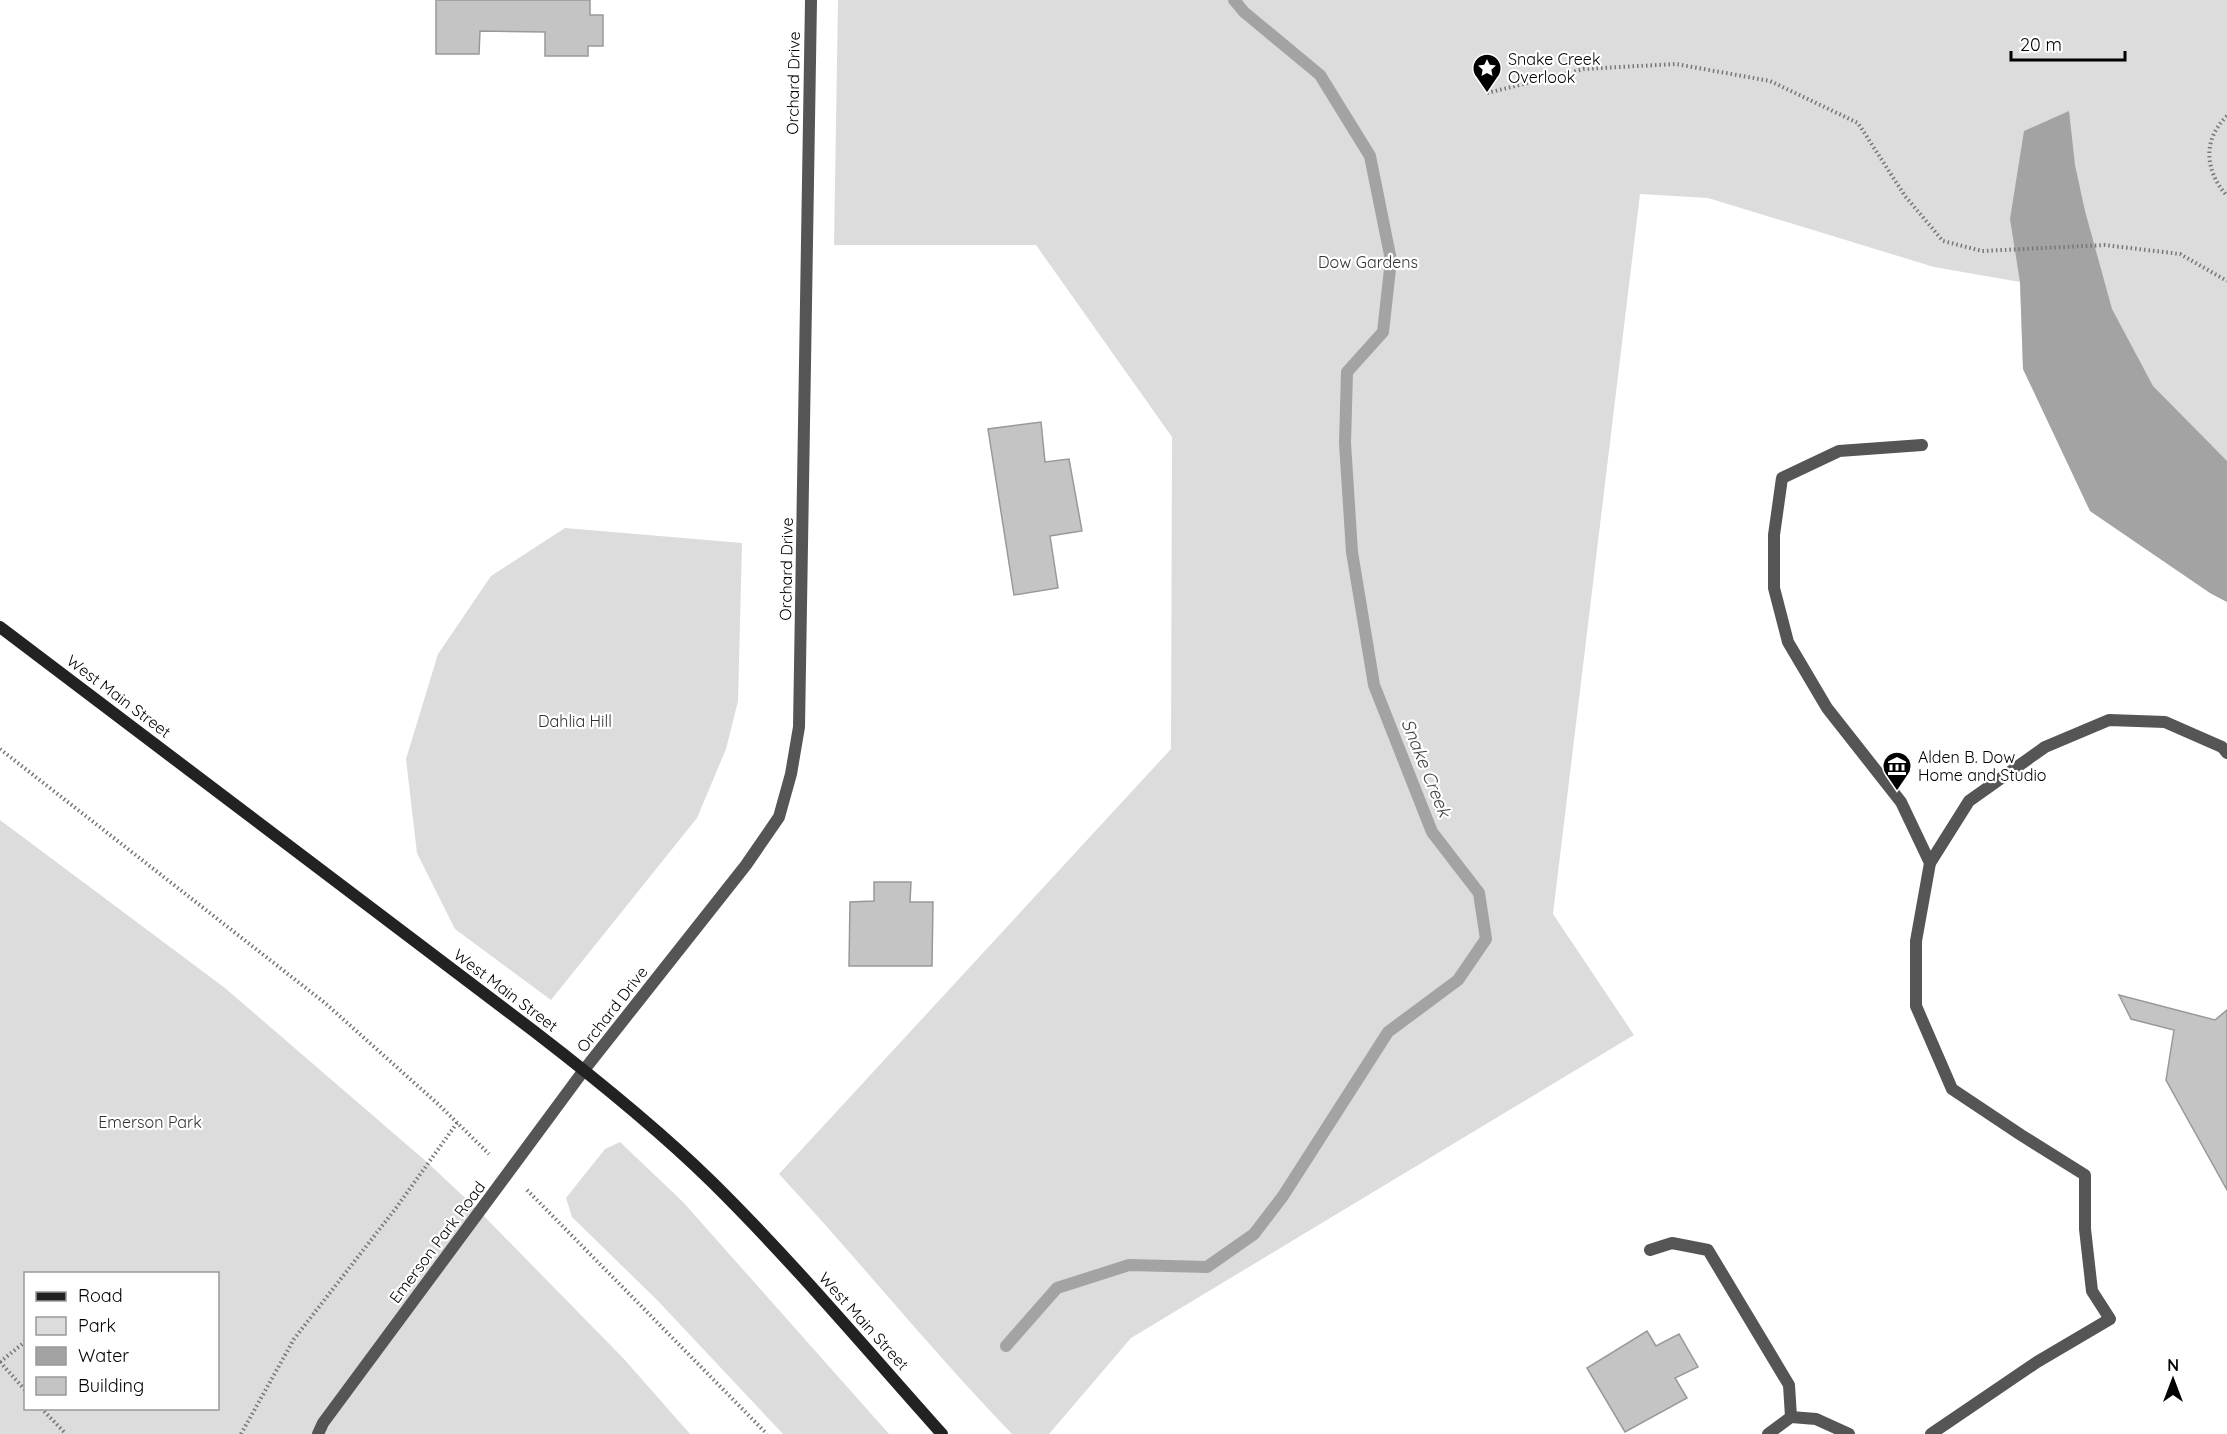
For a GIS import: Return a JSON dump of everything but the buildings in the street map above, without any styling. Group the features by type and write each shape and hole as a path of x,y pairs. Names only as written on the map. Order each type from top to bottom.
{"street":[{"name":"Orchard Drive","path":"584,1070 746,865 779,817 791,774 800,727 802,656 811,0"},
{"path":"1922,445 1839,451 1782,478 1774,535 1774,588 1788,642 1827,708 1901,802 1930,863"},
{"name":"West Main Street","path":"0,627 584,1070 711,1181 804,1279 942,1434"},
{"path":"1931,1434 2037,1362 2110,1319 2092,1291 2085,1229 2085,1175 2020,1136 1952,1089 1916,1006 1916,941 1930,863 1969,801 2045,747 2109,720 2165,722 2222,747 2227,753"},
{"name":"Emerson Park Road","path":"318,1434 323,1423 584,1070"},
{"path":"1650,1250 1672,1243 1708,1250 1789,1385 1791,1417"},
{"path":"1768,1434 1791,1417 1816,1419 1849,1434"}],"path":[{"path":"1487,93 1584,69 1676,64 1770,81 1858,123 1905,196 1943,241 1982,251 2105,245 2180,254 2227,281"},
{"path":"2227,116 2218,124 2210,143 2209,164 2216,183 2227,196"},
{"path":"0,749 325,1003 457,1123 570,1232 767,1434"},
{"path":"241,1434 294,1339 396,1208 457,1123"},
{"path":"24,1343 0,1362 24,1389"},
{"path":"43,1410 66,1434"}],"green space":[{"name":"Dow Gardens","path":"838,0 2227,0 2227,602 2210,593 2090,511 2023,369 2020,282 1934,267 1708,198 1640,194 1553,914 1634,1035 1131,1338 1049,1434 1012,1434 779,1174 1171,749 1172,437 1036,245 834,245"},
{"name":"Dahlia Hill","path":"565,528 742,543 738,701 726,749 697,818 551,1000 455,929 417,853 406,759 438,654 491,576"},
{"name":"Emerson Park","path":"0,820 225,988 428,1163 480,1212 624,1359 690,1434 0,1434"},
{"path":"620,1142 683,1202 889,1434 783,1434 657,1300 572,1217 566,1198 605,1149"}],"water":[{"path":"2069,111 2075,165 2112,309 2153,386 2227,461 2227,602 2210,593 2090,511 2023,369 2020,282 2010,219 2024,131"}],"waterway":[{"name":"Snake Creek","path":"1006,1346 1057,1288 1129,1265 1207,1267 1254,1234 1283,1196 1388,1032 1458,980 1486,939 1479,893 1432,832 1374,685 1352,552 1345,443 1347,372 1383,332 1391,260 1370,156 1320,75 1244,12 1234,0"}],"place":[{"name":"Snake Creek Overlook","path":"1487,94"},
{"name":"Alden B. Dow Home and Studio","path":"1897,792"}]}
